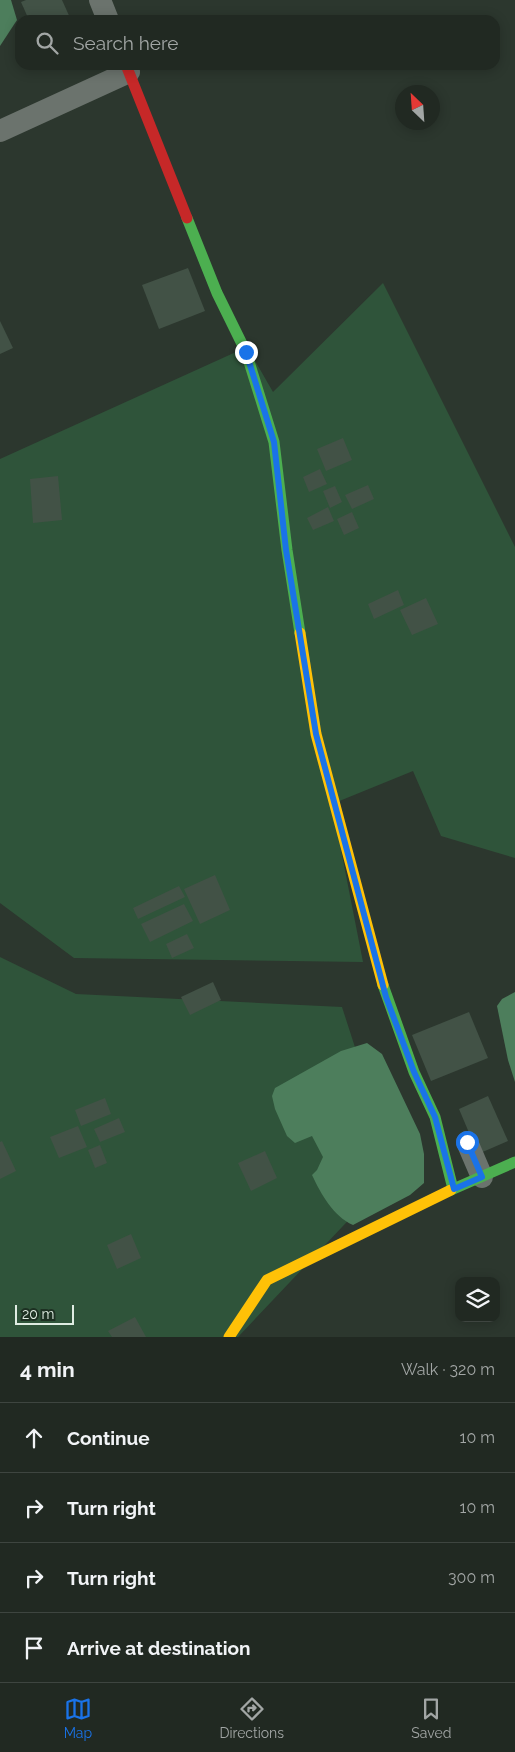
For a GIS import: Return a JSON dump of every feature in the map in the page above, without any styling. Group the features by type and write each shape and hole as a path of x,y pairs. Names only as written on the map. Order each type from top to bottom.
{"street":[{"path":"100,0 106,15"},
{"path":"0,131 125,70"},
{"path":"127,70 217,293 246,352 274,442 286,550 316,734 386,997 414,1072 435,1117 454,1189"},
{"path":"467,1142 482,1177"},
{"path":"229,1337 266,1280 454,1189 515,1162"}],"shaded area":[{"path":"0,0 11,0 16,15 15,23 0,46"},
{"path":"383,283 515,547 515,858 441,836 413,771 332,804 363,962 74,958 0,903 0,459 247,347 273,392"},
{"path":"0,957 76,994 342,1007 395,1171 238,1337 0,1337"},
{"path":"515,992 515,1082 508,1060 497,1006 502,999"},
{"path":"367,1043 382,1054 420,1134 424,1154 424,1183 410,1195 353,1225 339,1216 334,1210 324,1197 312,1175 317,1170 323,1157 312,1136 295,1143 287,1136 275,1109 272,1096 275,1088 341,1051"}],"building":[{"path":"26,0 62,0 69,15 27,15 21,2"},
{"path":"188,268 205,311 159,329 142,285"},
{"path":"0,321 13,348 0,354"},
{"path":"343,438 352,460 326,471 317,449"},
{"path":"320,469 327,484 309,492 303,477"},
{"path":"58,476 62,520 33,523 30,479"},
{"path":"368,485 374,499 352,509 345,495"},
{"path":"335,486 342,502 330,508 323,491"},
{"path":"328,507 334,521 313,530 307,518"},
{"path":"352,512 359,528 344,535 337,519"},
{"path":"398,590 404,605 374,619 368,604"},
{"path":"426,598 438,624 412,635 400,610"},
{"path":"215,875 230,910 200,924 184,889"},
{"path":"179,886 185,897 138,919 133,908"},
{"path":"184,904 193,921 150,942 141,924"},
{"path":"187,934 194,948 172,958 166,944"},
{"path":"213,982 221,1000 190,1015 181,997"},
{"path":"469,1012 488,1058 431,1081 412,1035"},
{"path":"488,1096 508,1141 478,1154 459,1109"},
{"path":"105,1098 111,1114 81,1126 75,1110"},
{"path":"119,1118 125,1132 100,1142 94,1129"},
{"path":"78,1126 87,1147 59,1158 50,1137"},
{"path":"2,1141 16,1171 0,1179 0,1142"},
{"path":"100,1145 107,1163 95,1168 88,1150"},
{"path":"265,1151 277,1178 251,1191 238,1163"},
{"path":"131,1234 141,1258 117,1269 107,1245"},
{"path":"135,1317 146,1337 112,1337 108,1331"}],"traffic: fast":[{"path":"187,218 217,293 246,352 274,442 287,550 300,633"},
{"path":"383,985 414,1072 435,1117 453,1189"},
{"path":"451,1190 515,1162"}],"traffic: slow":[{"path":"300,633 316,734 383,985"},
{"path":"229,1337 267,1280 451,1190"}],"traffic: jam":[{"path":"128,70 187,218"}],"route":[{"path":"246,352 274,442 286,550 316,734 386,997 414,1072 435,1117 454,1189 482,1177 467,1142"}]}
